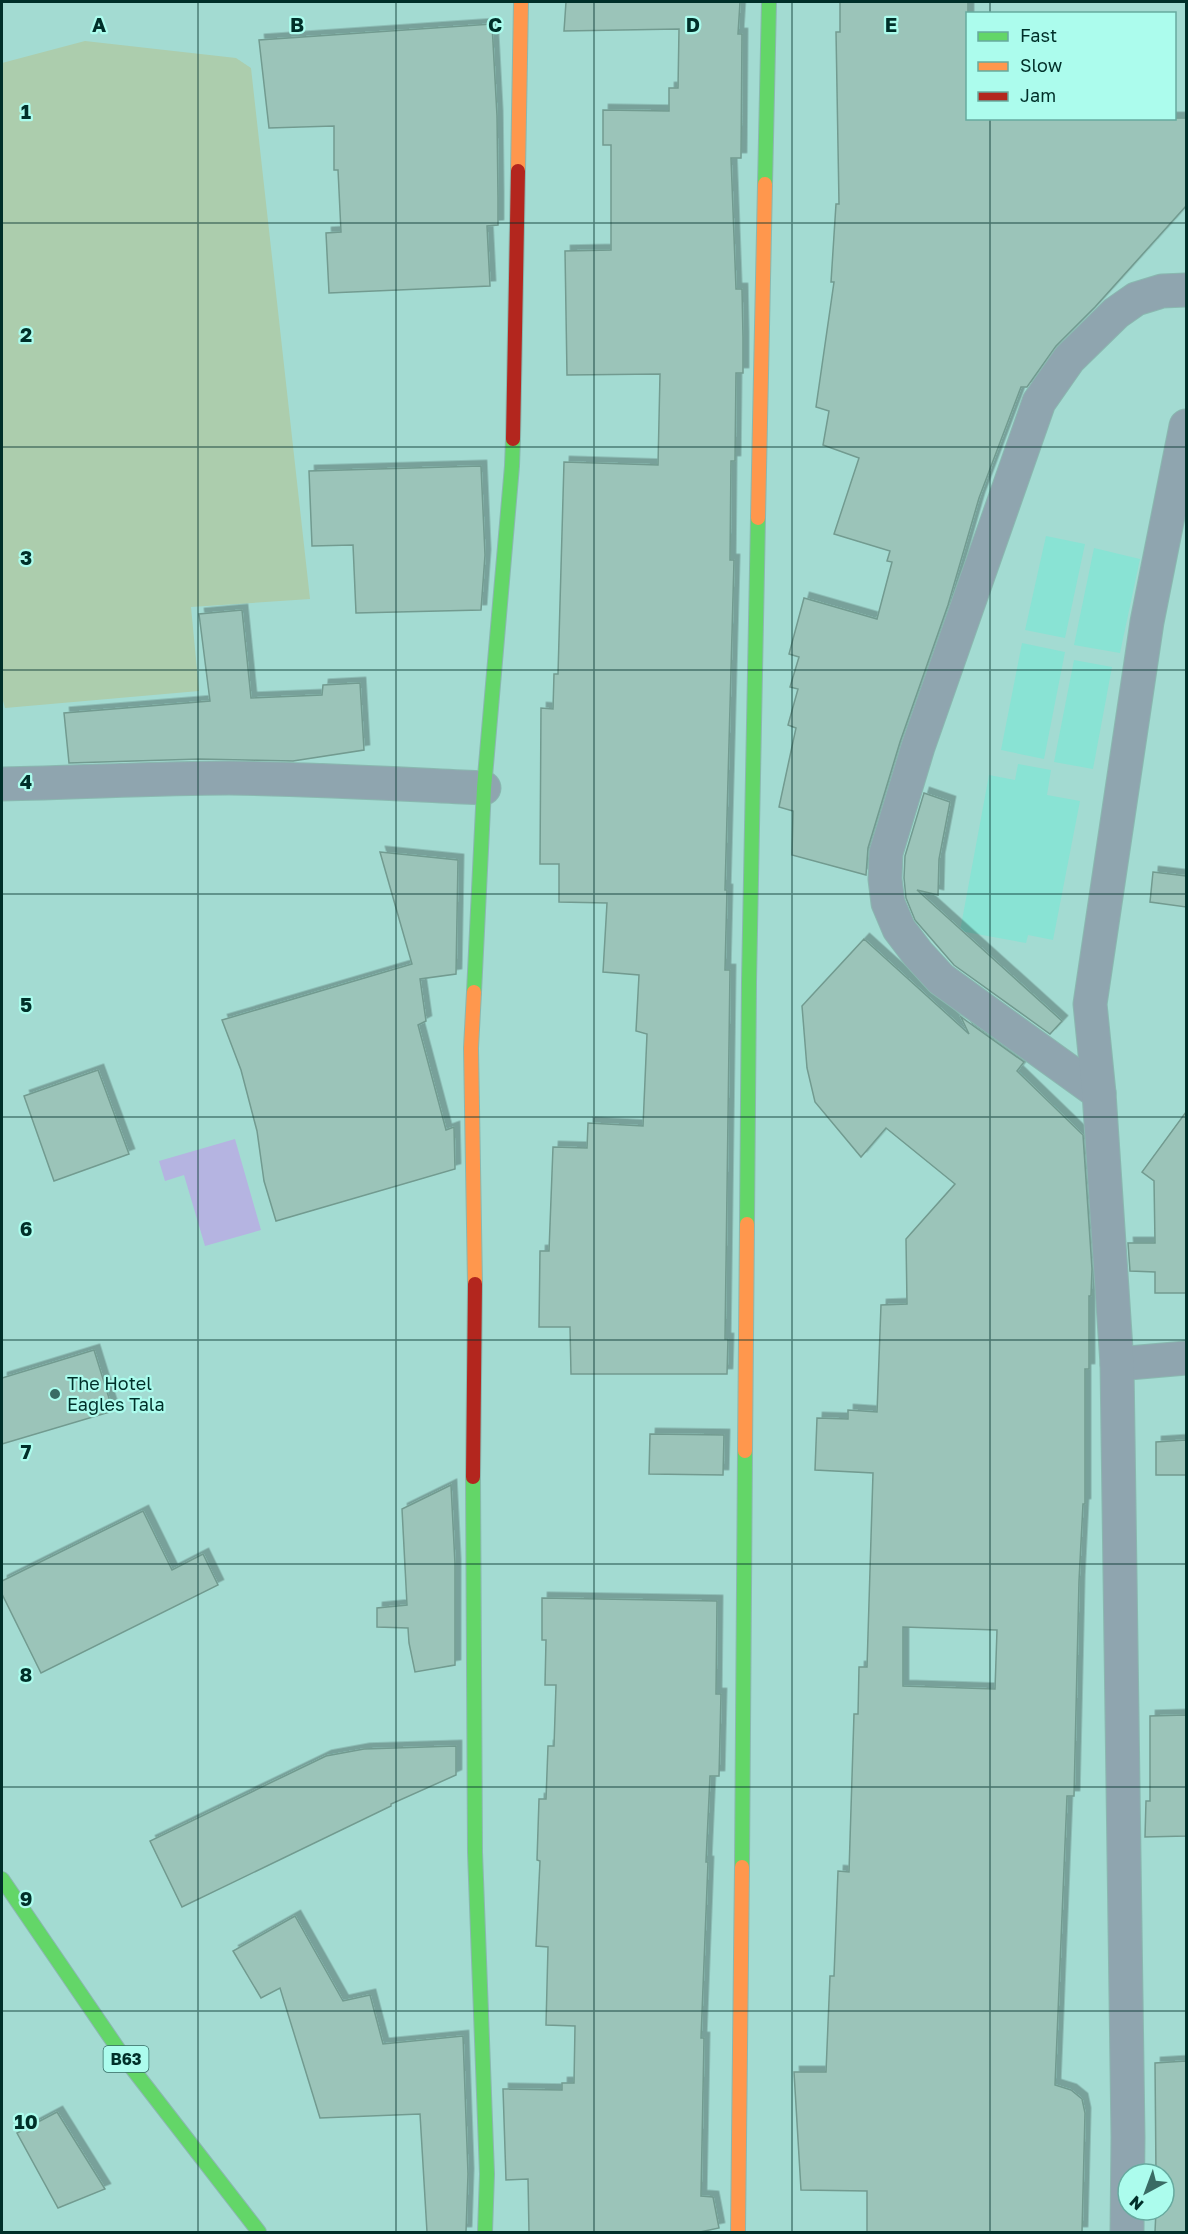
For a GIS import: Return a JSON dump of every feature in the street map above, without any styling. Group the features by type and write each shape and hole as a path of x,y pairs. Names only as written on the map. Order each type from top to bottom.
{"main road":[{"path":"485,2232 487,2174 475,1852 473,1474 476,1234 471,1048 484,788 512,466 521,2"},
{"path":"738,2232 749,982 769,2"},
{"name":"B63","path":"2,1879 125,2059 260,2232"}],"street":[{"path":"1099,1093 941,979 918,954 899,929 888,903 885,879 886,853 918,747 1039,402 1069,359 1116,313 1136,299 1162,291 1186,290"},
{"path":"1127,2232 1128,2137 1117,1364 1099,1093 1089,1004 1147,622 1186,426"},
{"path":"2,784 229,778 484,788"},
{"path":"1117,1364 1186,1358"}],"shaded area":[{"path":"85,41 236,58 251,68 310,599 191,607 199,691 5,708 2,697 2,63"},
{"path":"1046,536 1085,544 1065,638 1025,630"},
{"path":"1094,548 1140,559 1120,653 1074,645"},
{"path":"1022,643 1065,652 1044,759 1001,750"},
{"path":"1074,660 1112,667 1093,769 1054,762"},
{"path":"1018,764 1051,770 1047,795 1080,801 1053,940 1028,935 1026,943 960,931 989,775 1015,780"}],"water":[{"path":"235,1139 261,1230 205,1246 184,1175 165,1181 159,1161"}],"building":[{"path":"566,2 740,2 738,34 742,34 741,158 731,158 736,289 742,289 743,373 736,373 735,461 731,461 730,560 734,560 725,890 727,890 725,970 730,970 725,1339 728,1339 727,1374 571,1374 570,1327 539,1327 540,1251 549,1251 553,1147 587,1148 588,1123 643,1126 647,1034 636,1031 639,975 603,972 607,903 559,902 559,864 540,864 541,708 553,709 554,674 558,674 564,462 658,465 660,374 567,375 565,251 611,250 611,145 603,145 603,110 669,111 669,88 678,88 679,29 564,31"},
{"path":"840,2 968,2 968,12 966,12 966,120 1176,120 1176,118 1186,118 1186,206 1095,307 1056,346 1027,387 1021,387 979,498 948,605 900,742 868,848 866,875 792,855 793,811 779,807 796,728 788,725 798,689 790,687 799,657 789,654 804,598 877,619 892,562 887,561 890,551 834,534 859,458 823,445 829,411 816,407 834,282 831,282 836,204 839,204 836,32 840,32"},
{"path":"492,24 497,116 498,225 487,226 490,286 329,293 326,233 341,232 338,170 334,170 334,126 269,128 259,40"},
{"path":"481,466 485,555 481,610 356,613 353,545 312,546 309,471"},
{"path":"242,610 251,698 322,695 323,685 360,683 364,750 293,761 200,759 69,763 64,713 210,701 199,614"},
{"path":"924,793 950,802 939,859 938,895 917,890 1062,1021 1050,1034 954,965 915,920 906,898 905,856"},
{"path":"380,852 458,860 456,974 420,979 426,1021 418,1025 446,1130 454,1127 455,1169 276,1221 264,1181 257,1131 241,1070 222,1020 412,964"},
{"path":"1153,872 1186,876 1186,907 1150,902"},
{"path":"864,939 969,1034 961,1017 1024,1062 1017,1071 1083,1135 1092,1269 1091,1296 1089,1296 1089,1369 1085,1369 1085,1504 1083,1504 1079,1581 1074,1796 1067,1796 1055,2085 1071,2090 1082,2099 1085,2113 1082,2232 867,2232 867,2191 801,2190 794,2072 826,2072 830,1976 834,1976 838,1871 849,1872 854,1714 858,1714 859,1667 867,1667 873,1473 815,1470 817,1418 848,1419 848,1410 877,1412 881,1305 907,1304 906,1239 955,1184 886,1128 861,1157 815,1102 807,1068 802,1006","holes":["903,1627 997,1630 995,1689 903,1686"]},
{"path":"98,1070 129,1154 54,1181 24,1096"},
{"path":"1186,1112 1186,1293 1155,1293 1155,1272 1130,1271 1128,1243 1155,1243 1154,1181 1142,1172"},
{"name":"The Hotel Eagles Tala","path":"94,1350 113,1411 2,1444 2,1378"},
{"path":"650,1434 724,1435 723,1475 649,1474"},
{"path":"1186,1440 1186,1475 1156,1475 1156,1442"},
{"path":"451,1485 455,1564 455,1665 415,1672 408,1628 377,1627 377,1608 407,1605 402,1509"},
{"path":"143,1511 172,1570 203,1554 218,1585 41,1673 2,1594 2,1581"},
{"path":"542,1598 717,1601 716,1694 721,1694 719,1776 710,1776 706,1862 708,1862 701,2038 704,2038 701,2196 713,2197 719,2228 700,2232 529,2232 528,2179 506,2180 503,2089 562,2090 562,2083 574,2083 575,2026 546,2025 548,1947 536,1946 540,1861 537,1860 539,1799 546,1799 548,1746 554,1746 556,1685 545,1685 546,1640 542,1640"},
{"path":"1186,1715 1186,1836 1145,1837 1146,1801 1150,1801 1150,1716"},
{"path":"456,1746 456,1775 391,1804 182,1907 150,1841 326,1756 364,1749"},
{"path":"295,1916 343,2001 370,1995 383,2044 463,2036 468,2174 466,2232 427,2232 420,2114 320,2118 280,1988 261,1998 233,1951"},
{"path":"1186,2061 1186,2232 1155,2232 1155,2222 1176,2222 1176,2162 1156,2162 1155,2063"},
{"path":"57,2112 105,2189 58,2208 17,2133"}],"traffic: fast":[{"path":"765,184 769,2"},
{"path":"474,992 484,788 513,439"},
{"path":"747,1224 758,518"},
{"path":"742,1867 745,1451"},
{"path":"473,1477 475,1852 487,2174 485,2232"},
{"path":"2,1879 125,2059 259,2232"}],"traffic: slow":[{"path":"518,171 521,2"},
{"path":"758,518 765,184"},
{"path":"474,992 471,1048 475,1284"},
{"path":"745,1451 747,1224"},
{"path":"738,2232 742,1867"}],"traffic: jam":[{"path":"513,439 518,171"},
{"path":"473,1477 475,1284"}],"place":[{"name":"The Hotel Eagles Tala","path":"55,1394"}]}
